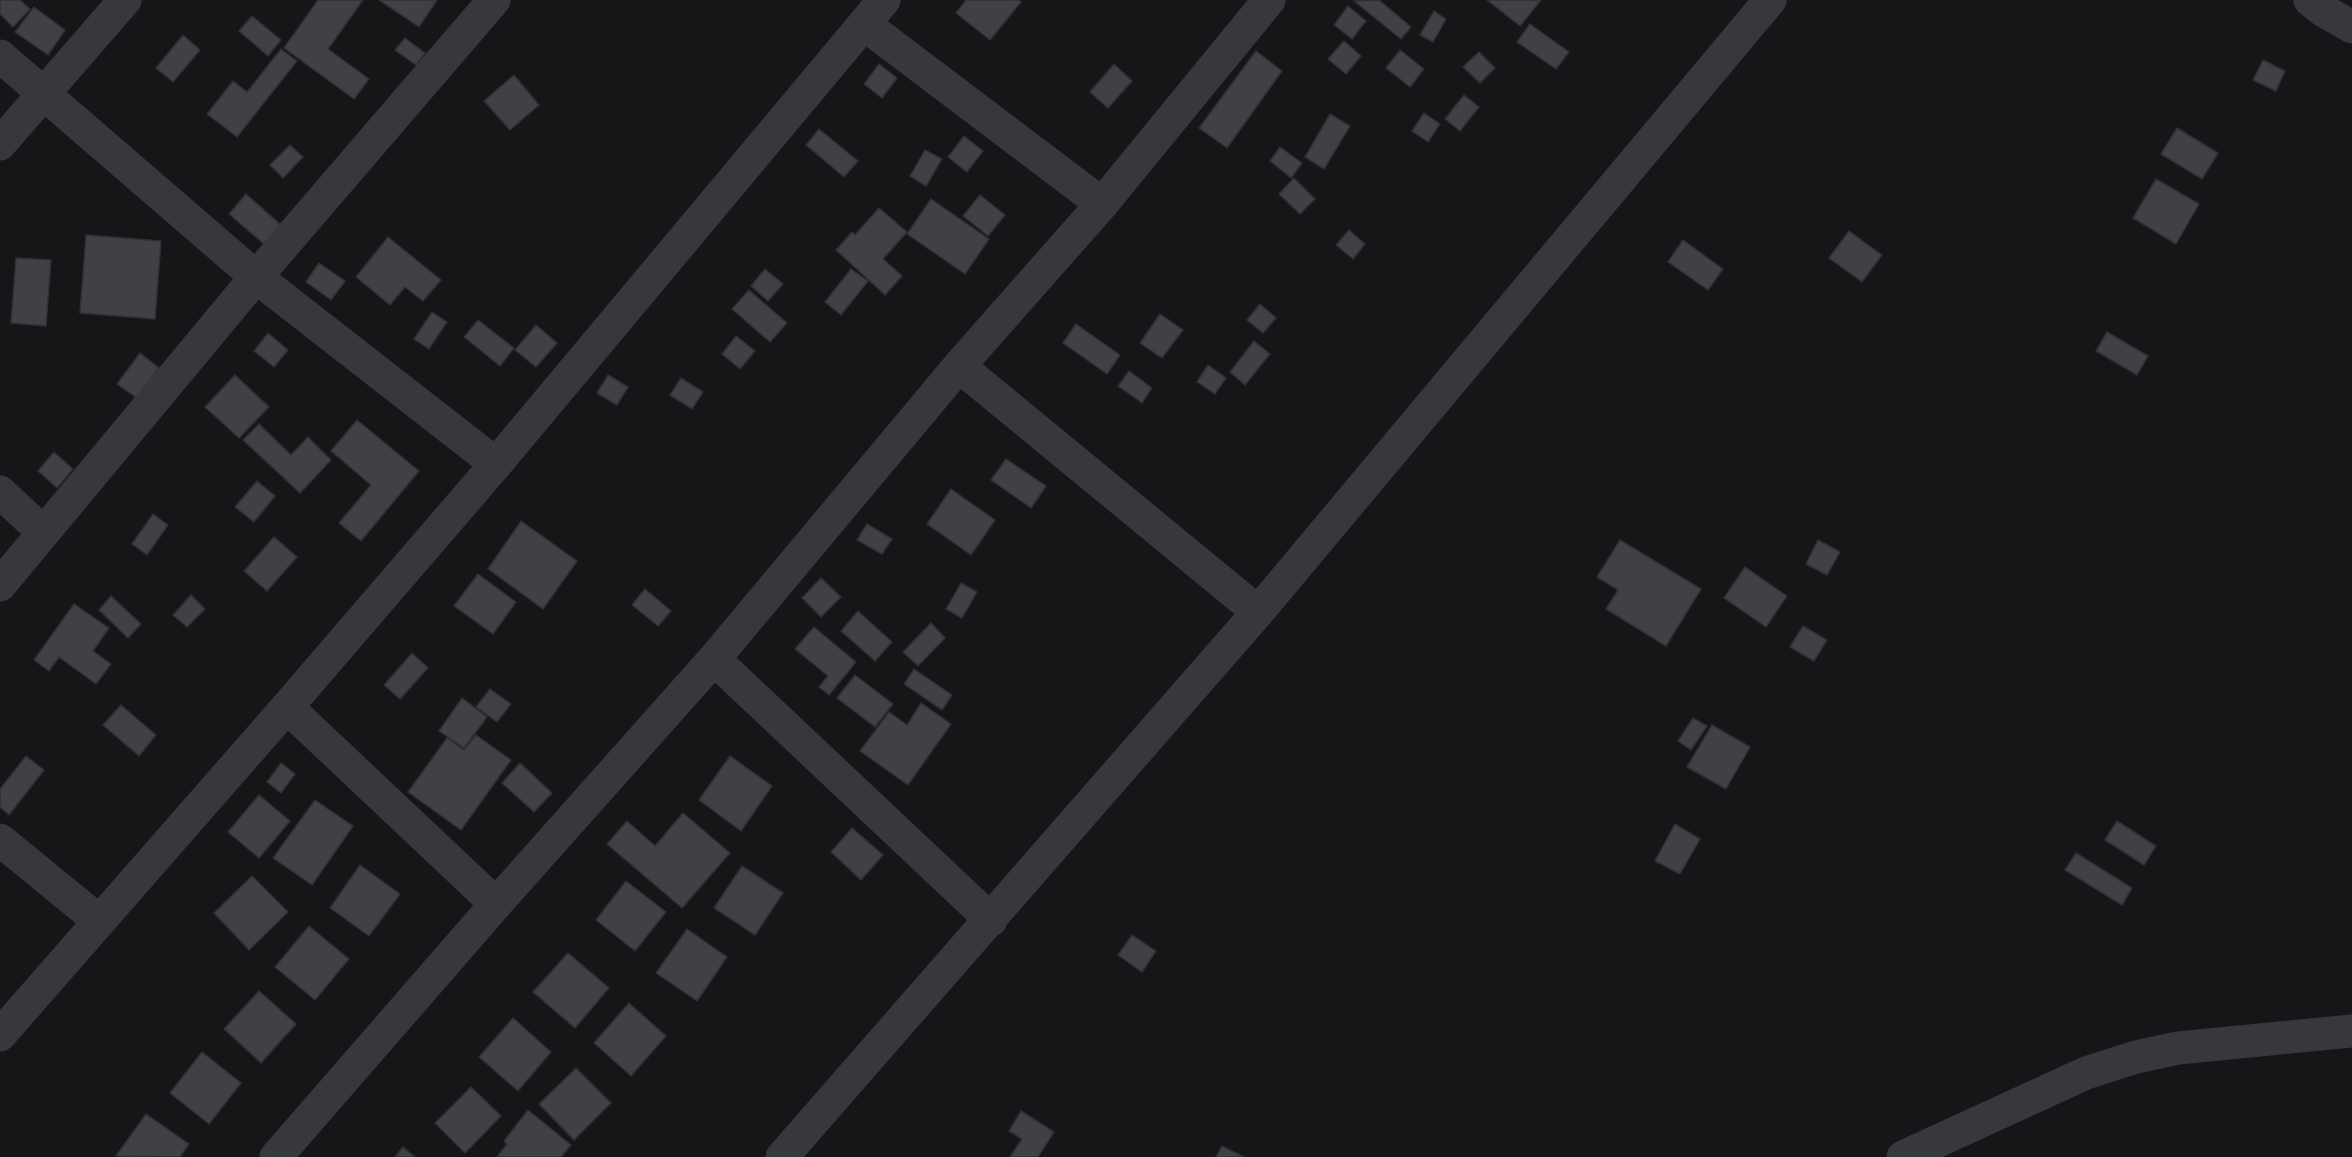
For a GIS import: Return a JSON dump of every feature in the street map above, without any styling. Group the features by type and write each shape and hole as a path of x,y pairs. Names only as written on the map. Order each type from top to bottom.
{"street":[{"path":"0,144 125,0"},
{"path":"0,585 256,277 494,0"},
{"path":"276,1157 496,904 714,659 959,366 1102,204 1269,0"},
{"path":"2310,0 2324,12 2352,27"},
{"path":"782,1157 1258,612 1763,2"},
{"path":"0,1035 287,708 496,464 874,12 1102,204"},
{"path":"0,56 256,277 496,464"},
{"path":"959,366 1258,612"},
{"path":"0,492 43,532"},
{"path":"714,659 991,920"},
{"path":"287,708 496,904"},
{"path":"0,840 99,921"},
{"path":"1903,1157 2086,1073 2136,1057 2178,1048 2352,1031"}],"building":[{"path":"0,0 20,0 30,9 13,27 0,14"},
{"path":"318,0 363,0 328,49 369,79 354,99 284,48"},
{"path":"379,0 437,0 419,27"},
{"path":"966,0 1019,0 1021,2 990,40 956,13"},
{"path":"1379,0 1411,27 1401,39 1354,1"},
{"path":"1487,0 1541,0 1520,26"},
{"path":"1348,6 1366,21 1352,39 1334,25"},
{"path":"34,7 65,30 48,55 15,32"},
{"path":"1434,11 1446,19 1433,42 1420,35"},
{"path":"252,16 281,40 268,56 239,31"},
{"path":"1530,24 1569,52 1556,69 1517,42"},
{"path":"183,35 200,50 173,82 156,68"},
{"path":"405,38 425,53 416,65 395,50"},
{"path":"1344,41 1361,56 1346,74 1328,59"},
{"path":"281,49 297,61 237,137 207,114 233,81 247,92"},
{"path":"1400,50 1424,69 1410,87 1386,68"},
{"path":"1256,51 1282,71 1227,148 1199,128"},
{"path":"1479,52 1495,68 1480,83 1463,67"},
{"path":"2263,60 2285,71 2276,91 2253,80"},
{"path":"879,64 897,78 882,98 864,84"},
{"path":"1114,64 1132,81 1108,108 1090,92"},
{"path":"514,75 539,105 510,130 484,101"},
{"path":"1464,95 1479,107 1460,131 1445,119"},
{"path":"1424,113 1440,124 1428,142 1412,131"},
{"path":"1330,114 1350,126 1324,169 1305,157"},
{"path":"2177,128 2218,153 2202,179 2161,154"},
{"path":"819,129 858,161 844,177 806,145"},
{"path":"964,136 983,151 967,172 948,157"},
{"path":"290,145 303,157 283,178 270,165"},
{"path":"1280,147 1302,163 1291,178 1270,161"},
{"path":"925,150 942,159 926,186 910,176"},
{"path":"1294,178 1315,199 1300,214 1279,194"},
{"path":"2156,179 2199,204 2176,244 2133,218"},
{"path":"246,194 281,225 264,244 229,214"},
{"path":"980,195 1005,215 988,236 963,216"},
{"path":"931,199 989,239 965,274 907,234"},
{"path":"879,208 907,232 883,259 902,276 885,295 836,250 852,232 855,235"},
{"path":"1349,230 1365,244 1353,259 1336,245"},
{"path":"1849,231 1882,255 1862,282 1829,258"},
{"path":"86,235 161,241 155,319 80,313"},
{"path":"388,237 441,280 423,301 405,287 390,305 356,277"},
{"path":"1683,240 1723,269 1708,290 1668,262"},
{"path":"16,258 51,260 46,326 11,323"},
{"path":"319,263 345,281 331,300 306,282"},
{"path":"765,269 783,284 768,301 751,286"},
{"path":"851,269 868,281 841,315 825,302"},
{"path":"749,290 787,323 770,342 732,309"},
{"path":"1260,304 1276,318 1263,333 1247,320"},
{"path":"432,312 447,322 429,349 414,339"},
{"path":"1160,314 1183,330 1162,358 1140,343"},
{"path":"478,320 514,348 500,366 464,337"},
{"path":"1076,324 1120,355 1107,374 1063,343"},
{"path":"536,325 557,343 536,367 515,350"},
{"path":"2107,332 2148,356 2137,375 2096,351"},
{"path":"268,333 288,350 274,367 254,351"},
{"path":"736,336 755,351 740,369 722,354"},
{"path":"1254,341 1270,354 1245,385 1230,372"},
{"path":"140,353 159,368 137,398 117,384"},
{"path":"1208,365 1226,378 1215,394 1197,382"},
{"path":"1129,371 1152,388 1142,403 1118,386"},
{"path":"235,375 269,407 239,438 205,407"},
{"path":"608,375 628,387 617,405 597,393"},
{"path":"681,378 703,392 692,409 670,395"},
{"path":"357,420 419,471 361,541 339,523 371,485 331,451"},
{"path":"259,424 291,455 308,437 331,460 300,493 243,440"},
{"path":"54,452 73,469 57,488 38,471"},
{"path":"1006,459 1046,486 1031,508 991,480"},
{"path":"257,481 275,496 254,522 235,507"},
{"path":"951,489 995,520 971,555 927,524"},
{"path":"153,514 168,525 147,555 132,544"},
{"path":"521,521 577,561 543,609 488,569"},
{"path":"867,524 892,539 882,554 857,540"},
{"path":"274,537 297,557 267,591 244,571"},
{"path":"1620,540 1701,589 1666,646 1606,609 1618,590 1597,577"},
{"path":"1818,540 1840,552 1827,575 1806,564"},
{"path":"1745,567 1787,596 1766,627 1724,598"},
{"path":"478,574 516,602 493,634 454,606"},
{"path":"821,578 841,597 821,617 802,598"},
{"path":"961,583 977,592 962,618 946,609"},
{"path":"645,589 671,611 658,626 632,605"},
{"path":"191,595 205,609 187,627 173,615"},
{"path":"111,596 141,624 128,638 99,610"},
{"path":"74,604 109,628 93,651 111,664 96,684 59,657 49,671 34,660"},
{"path":"858,611 892,642 875,661 841,631"},
{"path":"931,623 945,638 918,666 903,652"},
{"path":"1803,626 1827,640 1814,661 1790,647"},
{"path":"814,627 856,662 829,695 819,687 828,676 795,649"},
{"path":"412,653 428,668 400,699 384,685"},
{"path":"914,669 952,695 942,710 904,684"},
{"path":"855,675 893,704 875,727 837,698"},
{"path":"490,689 511,704 497,722 476,707"},
{"path":"462,698 487,717 464,748 439,731"},
{"path":"921,703 951,724 908,785 860,751 889,712 907,725"},
{"path":"121,705 156,735 139,756 103,725"},
{"path":"1693,718 1707,726 1691,750 1678,741"},
{"path":"1712,725 1750,747 1726,789 1687,767"},
{"path":"476,735 511,760 461,830 408,792 447,738 464,750"},
{"path":"26,756 44,770 9,815 0,807 0,789"},
{"path":"730,756 772,786 741,831 699,800"},
{"path":"281,763 295,774 281,793 267,782"},
{"path":"520,763 552,793 534,812 502,783"},
{"path":"259,795 290,821 259,858 228,832"},
{"path":"315,800 353,826 312,885 273,858"},
{"path":"683,813 730,853 682,908 607,844 627,821 655,846"},
{"path":"2117,821 2156,846 2144,865 2105,840"},
{"path":"1675,824 1700,839 1680,874 1655,861"},
{"path":"852,828 883,855 861,880 831,852"},
{"path":"2076,853 2132,888 2122,905 2065,870"},
{"path":"360,865 400,894 369,936 330,908"},
{"path":"742,866 783,893 755,935 714,908"},
{"path":"252,876 288,912 249,950 214,913"},
{"path":"626,881 666,912 635,951 596,920"},
{"path":"309,926 349,959 315,1000 275,967"},
{"path":"687,929 727,957 697,1001 656,973"},
{"path":"1132,935 1156,951 1142,972 1118,955"},
{"path":"568,953 609,988 575,1028 533,992"},
{"path":"259,991 296,1024 261,1063 224,1029"},
{"path":"629,1003 666,1036 631,1076 594,1043"},
{"path":"513,1018 551,1052 518,1091 479,1057"},
{"path":"202,1052 241,1083 209,1124 170,1093"},
{"path":"576,1068 611,1103 574,1140 539,1104"},
{"path":"471,1087 501,1116 465,1153 435,1123"},
{"path":"528,1110 571,1145 561,1157 497,1157 507,1144 504,1141"},
{"path":"1021,1111 1054,1132 1038,1157 1010,1157 1022,1139 1009,1131"},
{"path":"146,1114 189,1144 180,1157 116,1156"},
{"path":"1222,1146 1244,1157 1216,1157"},
{"path":"403,1147 415,1157 395,1157"}]}
